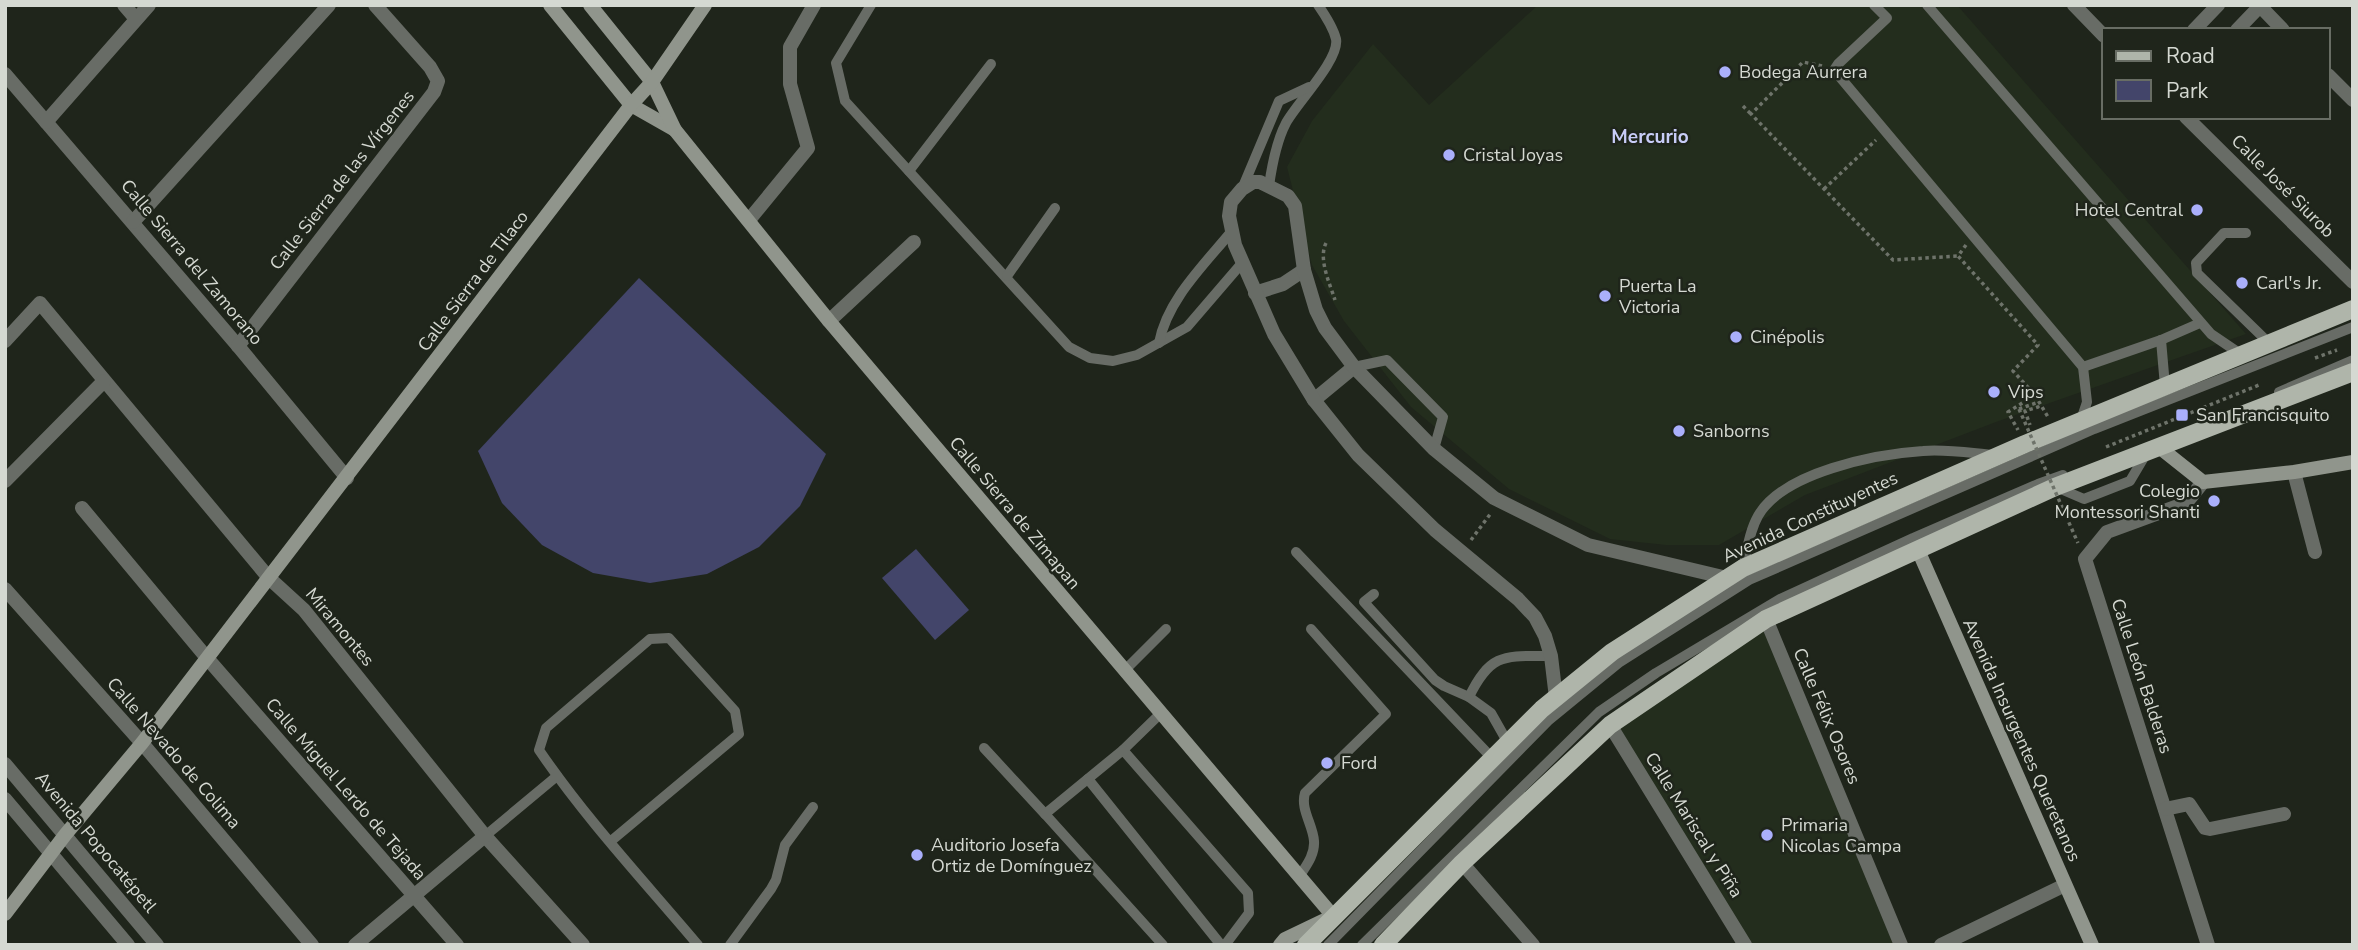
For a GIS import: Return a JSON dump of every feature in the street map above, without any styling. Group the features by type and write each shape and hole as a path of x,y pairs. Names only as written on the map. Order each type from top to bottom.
{"main road":[{"name":"Avenida Constituyentes","path":"1306,945 1492,758 1556,698 1612,652 1743,568 2025,444 2353,309"},
{"path":"1383,945 1461,863 1610,725 1766,619 1915,544 2353,372"}],"street":[{"path":"124,5 136,19"},
{"path":"46,122 149,5"},
{"path":"133,222 329,5"},
{"name":"Calle Sierra de las Vírgenes","path":"238,346 434,92 438,81 430,67 375,5"},
{"name":"Calle Sierra de Zimapan","path":"550,5 631,104 674,130"},
{"name":"Calle Sierra de Zimapan","path":"590,5 652,82 674,130 829,321 1333,916"},
{"name":"Calle Sierra de Tilaco","path":"5,914 65,835 142,743 631,104 652,82 705,5"},
{"path":"749,220 808,148 790,84 790,47 814,5"},
{"path":"2074,5 2102,34"},
{"path":"2196,28 2218,5"},
{"path":"2239,28 2260,6 2281,28"},
{"name":"Calle Sierra del Zamorano","path":"5,74 347,478"},
{"path":"2330,77 2353,100"},
{"name":"Calle José Siurob","path":"2188,119 2353,282"},
{"path":"1556,698 1551,656 1535,617 1518,599 1435,530 1358,455 1314,400 1274,334 1231,232 1231,202 1242,189 1253,182 1259,182 1288,195 1295,206 1304,270 1316,310 1325,328 1354,368 1434,449 1494,498 1588,545 1727,578"},
{"path":"829,321 914,242"},
{"path":"1255,293 1283,284 1304,270"},
{"name":"Miramontes","path":"5,341 40,303 269,579 304,610 485,836 583,945"},
{"path":"1314,400 1354,368"},
{"path":"5,481 104,381"},
{"path":"2153,450 2203,481 2294,472 2353,462"},
{"path":"2294,472 2315,552"},
{"name":"Calle León Balderas","path":"2203,481 2186,503 2106,532 2085,559 2208,945"},
{"name":"Calle Miguel Lerdo de Tejada","path":"82,508 207,658 457,945"},
{"name":"Avenida Insurgentes Queretanos","path":"1915,544 2092,945"},
{"name":"Calle Nevado de Colima","path":"5,589 142,743 312,945"},
{"name":"Calle Félix Osores","path":"1766,619 1901,945"},
{"name":"Calle Mariscal y Piña","path":"1610,725 1745,945"},
{"name":"Avenida Popocatépetl","path":"5,764 157,945"},
{"path":"5,799 128,945"},
{"path":"2165,809 2189,804 2205,828 2210,829 2284,814"},
{"path":"355,945 485,836"},
{"path":"1461,863 1533,945"},
{"path":"1941,945 2065,885"},
{"name":"Avenida Constituyentes","path":"1280,945 1285,939 1333,916"}],"lane":[{"path":"871,5 835,62 845,101 1069,347 1090,358 1114,361 1137,355 1187,327 1242,263"},
{"path":"1269,186 1273,158 1286,122 1330,63 1337,41 1318,5"},
{"path":"1874,5 1887,19 1833,70 2083,367 2087,402 2081,422"},
{"path":"1927,5 2200,323 2242,355"},
{"path":"909,171 990,64"},
{"path":"1242,189 1279,101 1310,87"},
{"path":"1007,276 1055,208"},
{"path":"1159,343 1163,323 1192,279 1231,232"},
{"path":"2246,233 2224,233 2196,262 2197,273 2270,344"},
{"path":"2083,367 2161,340 2200,323"},
{"path":"1328,945 1548,721 1620,662 1749,580 2094,429 2353,327"},
{"path":"2161,340 2165,386"},
{"path":"1354,368 1387,360 1443,417 1434,449"},
{"path":"1362,945 1600,712 1656,673 1780,599 1915,544 2038,484 2145,448 2353,360"},
{"path":"1743,568 1752,530 1759,514 1780,493 1805,478 1852,463 1925,450 2000,455"},
{"path":"1296,552 1492,758"},
{"path":"1374,594 1364,602 1444,687 1469,697 1490,713 1508,743"},
{"path":"1124,671 1166,629"},
{"path":"1299,877 1311,856 1314,842 1303,801 1305,793 1387,714 1311,629"},
{"path":"611,841 739,734 735,711 669,638 650,639 546,728 539,750 557,776 611,841 698,945"},
{"path":"1469,697 1478,678 1489,666 1506,656 1551,656"},
{"path":"1045,814 1124,750 1160,714"},
{"path":"984,748 1163,945"},
{"path":"1088,779 1223,945 1249,914 1248,894 1124,750"},
{"path":"485,836 557,776"},
{"path":"730,945 771,889 785,845 813,807"}],"path":[{"path":"1751,114 1803,62 1833,70"},
{"path":"1743,106 1893,260 1958,256"},
{"path":"1824,189 1885,132"},
{"path":"1958,256 1972,236"},
{"path":"1326,243 1323,247 1324,267 1335,300"},
{"path":"1958,256 2038,345 2013,371 2035,395 2054,433"},
{"path":"2106,447 2259,384"},
{"path":"2025,444 2008,412 2035,395"},
{"path":"2025,411 2038,407 2036,403 2019,409 2080,548"},
{"path":"1471,540 1494,510"}],"shaded area":[{"path":"1538,5 1957,5 2246,334 1996,422 1805,495 1719,545 1666,545 1610,539 1509,489 1411,407 1344,321 1312,265 1287,167 1312,121 1373,44 1429,105"},
{"name":"Primaria Nicolas Campa","path":"1766,619 1901,945 1745,945 1610,725"}],"green space":[{"path":"639,278 826,454 800,506 759,547 707,574 650,583 593,573 542,545 502,503 478,451"},
{"path":"916,549 969,610 935,640 882,578"}],"place":[{"name":"Bodega Aurrera","path":"1725,72"},
{"name":"Cristal Joyas","path":"1449,155"},
{"name":"Hotel Central","path":"2197,210"},
{"name":"Carl's Jr.","path":"2242,283"},
{"name":"Puerta La Victoria","path":"1605,296"},
{"name":"Cinépolis","path":"1736,337"},
{"name":"Vips","path":"1994,392"},
{"name":"San Francisquito","path":"2182,415"},
{"name":"Sanborns","path":"1679,431"},
{"name":"Colegio Montessori Shanti","path":"2214,501"},
{"name":"Ford","path":"1327,763"},
{"name":"Primaria Nicolas Campa","path":"1767,835"},
{"name":"Auditorio Josefa Ortiz de Domínguez","path":"917,855"}],"district":[{"name":"Mercurio","path":"1650,136"}]}
